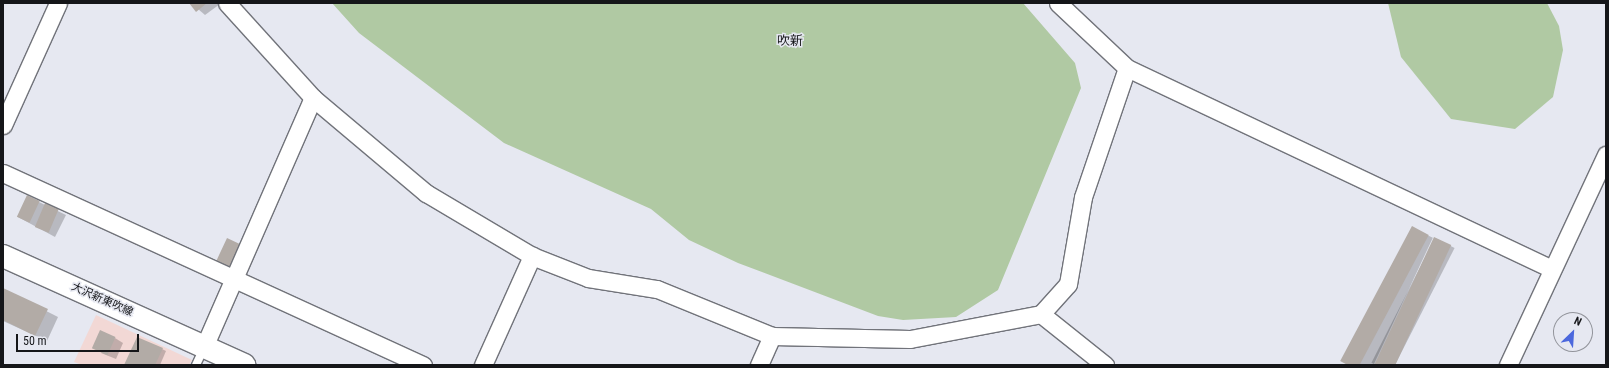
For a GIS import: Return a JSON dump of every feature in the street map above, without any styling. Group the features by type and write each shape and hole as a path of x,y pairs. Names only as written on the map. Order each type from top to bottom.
{"main road":[{"name":"大沢新東吹線","path":"3,256 200,356 244,365"}],"street":[{"path":"3,125 58,3"},
{"path":"227,3 313,98 426,193 532,256 588,278 657,289 772,336 910,340 1041,314 1068,284 1083,197 1127,68"},
{"path":"1058,3 1127,68 1551,268"},
{"path":"200,356 313,98"},
{"path":"1508,365 1551,268 1606,155"},
{"path":"3,173 423,365"},
{"path":"483,365 532,256"},
{"path":"1041,314 1105,365"},
{"path":"759,365 772,336"}],"shaded area":[{"path":"96,315 192,360 189,365 82,365 74,362"}],"green space":[{"path":"332,3 1023,3 1075,63 1081,88 998,290 956,317 903,320 878,316 738,263 689,240 651,209 504,143 359,33"},
{"path":"1388,3 1547,3 1559,26 1563,50 1553,97 1515,129 1451,119 1401,57"}],"building":[{"path":"189,3 207,3 196,12"},
{"path":"27,195 40,201 30,223 17,217"},
{"path":"45,203 59,209 49,233 35,227"},
{"path":"1412,226 1429,235 1360,365 1348,365 1340,361"},
{"path":"1434,237 1451,245 1395,365 1374,365"},
{"path":"227,238 242,245 230,272 214,265"},
{"path":"3,288 48,309 35,336 3,320"},
{"path":"100,330 116,337 107,355 92,348"},
{"path":"137,337 163,348 155,365 124,365"}],"district":[{"name":"吹新","path":"790,41"}]}
